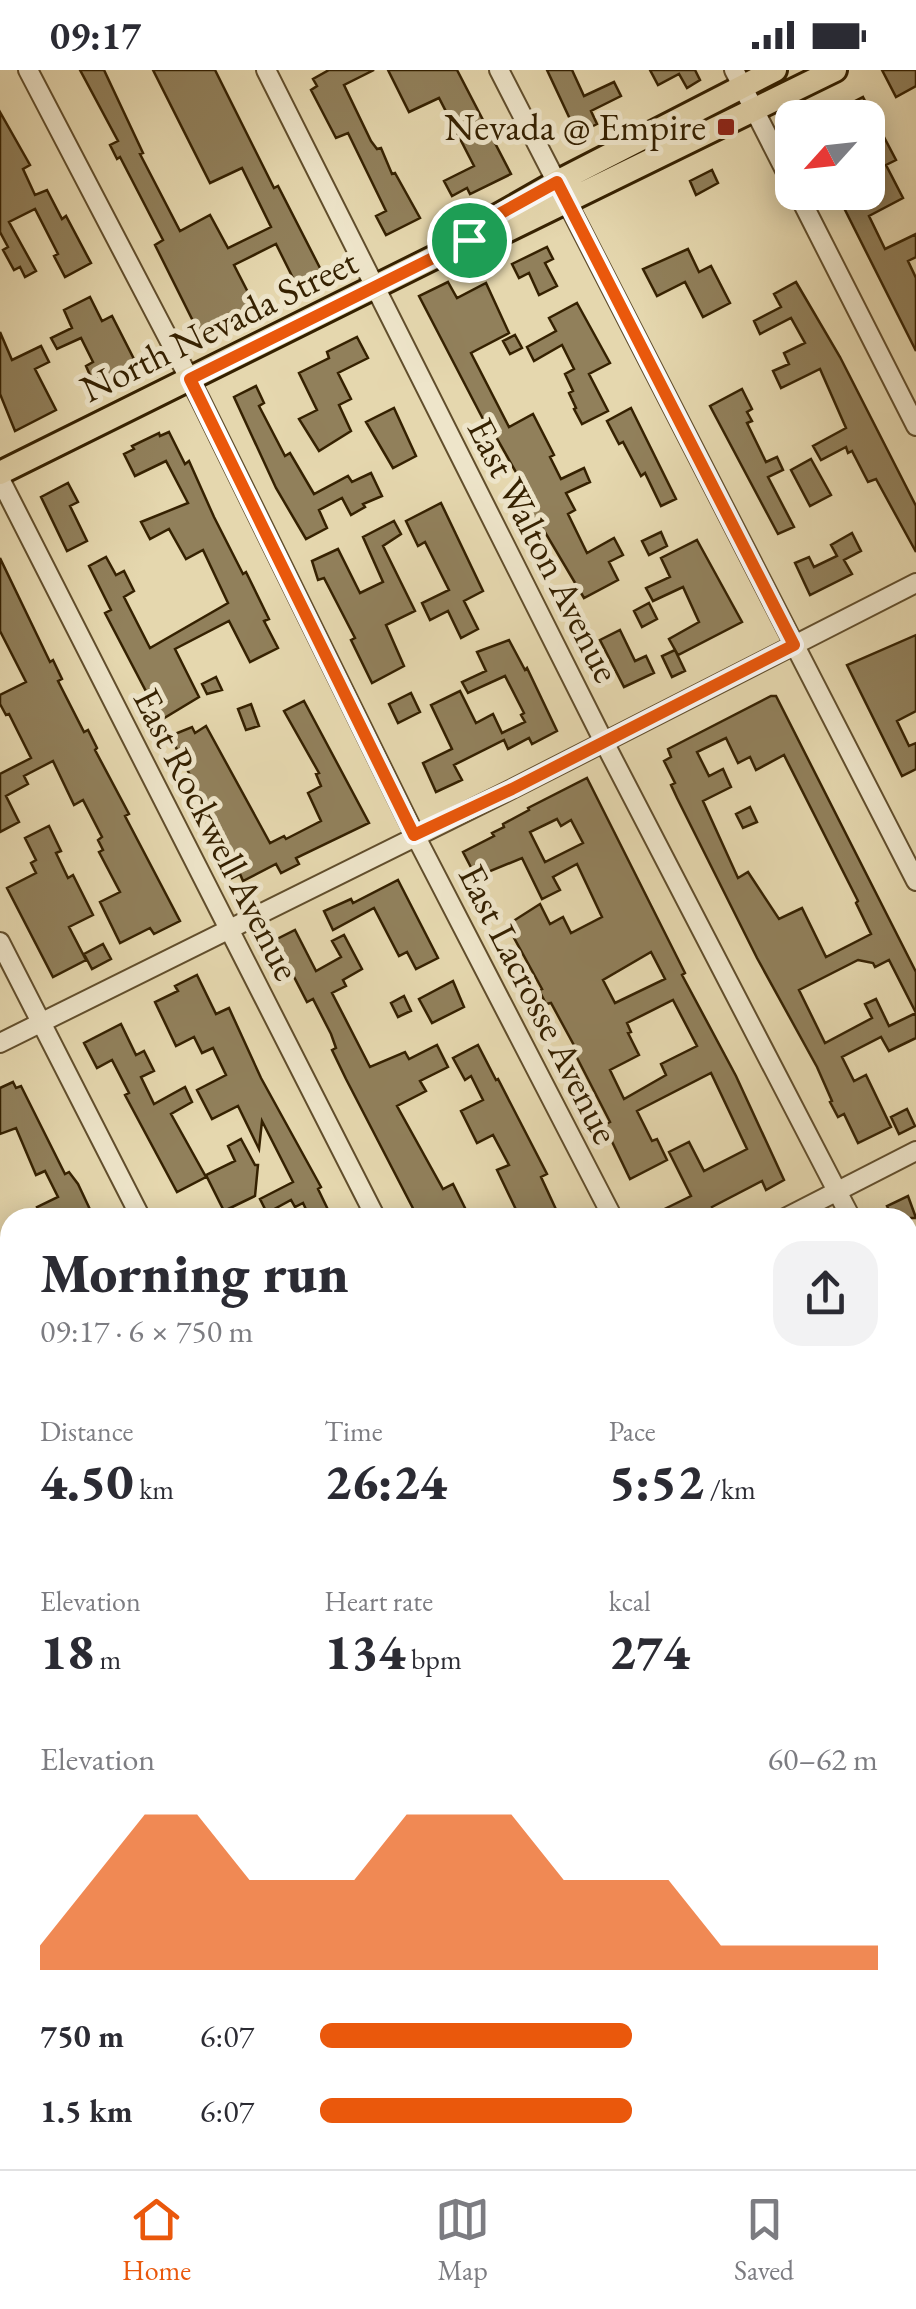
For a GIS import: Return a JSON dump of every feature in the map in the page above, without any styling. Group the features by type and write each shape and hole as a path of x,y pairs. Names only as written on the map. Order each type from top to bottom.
{"main road":[{"name":"North Nevada Street","path":"562,192 739,78 775,70"},
{"name":"North Nevada Street","path":"0,476 469,240 492,218 755,110 834,70"}],"street":[{"name":"East Lacrosse Avenue","path":"28,70 190,379 414,835 609,1208"},
{"name":"East Walton Avenue","path":"266,70 604,742 846,1208"},
{"path":"499,70 916,881"},
{"path":"739,78 775,150"},
{"path":"806,210 916,426"},
{"name":"East Rockwell Avenue","path":"0,476 371,1208"},
{"path":"0,1043 916,583"},
{"path":"0,942 136,1208"},
{"path":"804,1208 916,1151"}],"building":[{"path":"80,70 104,70 143,153 140,154 180,231 210,215 228,248 271,227 242,168 210,183 153,70 215,70 274,188 278,186 321,270 296,284 276,244 234,265 255,306 201,337 155,245 163,240 110,145 118,141"},
{"path":"329,70 374,70 344,85 371,141 377,149 381,148 392,174 395,173 420,218 386,235 376,216 386,211 348,133 336,138 311,90 317,86 313,79"},
{"path":"388,70 457,70 511,174 470,194 467,188 452,196 444,181 474,166 439,98 409,112"},
{"path":"547,70 572,70 584,96 614,82 621,96 591,111 597,124 577,134"},
{"path":"650,70 695,70 700,80 687,88 679,74 658,85"},
{"path":"882,70 916,70 916,86 896,97"},
{"path":"0,112 30,165 23,169 35,195 47,190 91,263 65,277 35,209 9,222 36,271 25,277 20,267 14,270 3,250 8,247 0,232"},
{"path":"885,139 896,160 886,165 903,198 885,208"},
{"path":"712,170 718,183 696,195 690,181"},
{"path":"845,210 880,210 869,216 885,249 916,234 916,257 908,261 916,278 916,351"},
{"path":"547,247 553,259 545,263 557,286 539,295 529,273 519,278 512,264"},
{"path":"688,249 699,272 711,266 730,303 703,317 685,282 657,296 643,269"},
{"path":"448,282 457,298 486,283 509,333 471,353 509,427 533,414 554,455 550,457 561,479 584,468 590,482 566,493 575,510 568,514 587,553 614,538 623,555 609,562 618,580 584,598 542,527 538,530 535,523 532,525 519,485 522,483 484,421 419,296"},
{"path":"796,282 840,357 916,506 916,552 876,479 868,482 852,451 848,453 846,447 821,460 813,446 846,428 820,369 781,388 773,371 789,364 784,353 805,343 791,318 760,334 754,321 781,307 774,294"},
{"path":"90,297 102,321 112,316 138,367 109,380 107,375 93,382 86,366 93,362 81,338 57,349 51,338 72,328 64,310"},
{"path":"577,303 610,363 589,374 608,411 582,424 565,374 574,369 562,345 534,361 527,347 556,331 549,318"},
{"path":"0,332 12,360 41,346 49,362 35,369 56,410 15,431 0,394"},
{"path":"515,335 522,348 510,354 503,341"},
{"path":"357,337 368,358 338,373 351,399 339,405 351,431 319,451 299,419 317,410 299,373 329,358 327,352"},
{"path":"256,386 264,403 259,406 285,456 290,453 314,494 348,476 352,482 371,473 382,496 363,504 365,507 351,515 342,498 319,510 327,528 306,539 276,488 234,397"},
{"path":"742,389 752,409 747,412 752,421 747,423 766,462 777,457 783,470 768,477 794,527 778,534 710,406"},
{"path":"394,408 416,456 393,468 366,422"},
{"path":"631,408 676,499 661,506 645,473 641,476 607,421"},
{"path":"169,432 185,464 189,461 243,574 246,572 278,648 250,662 229,621 175,649 199,697 161,720 105,613 111,610 89,566 106,557 116,575 124,571 134,591 124,597 150,648 228,603 203,550 186,559 169,529 150,539 141,522 188,503 166,461 135,476 124,454 134,449 132,446"},
{"path":"811,459 831,495 810,506 791,470"},
{"path":"68,483 78,502 70,506 87,541 67,551 41,497"},
{"path":"441,503 483,591 464,601 478,629 461,638 448,611 430,620 422,603 449,590 425,542 418,546 406,521"},
{"path":"394,521 401,534 383,546 415,611 386,625 404,666 372,683 351,640 355,638 324,578 318,580 312,561 338,549 360,593 383,582 363,537"},
{"path":"661,532 667,546 649,555 642,541"},
{"path":"852,533 861,551 844,560 852,574 810,595 795,563 809,557 814,567 837,556 831,545"},
{"path":"697,540 742,622 678,655 669,639 699,622 683,587 653,601 646,588 670,577 661,558"},
{"path":"0,558 180,921 154,934 150,928 120,943 100,902 120,892 99,852 103,850 98,840 102,837 83,800 74,805 53,761 24,776 28,784 6,796 19,822 0,832 0,774 31,758 0,704 0,695 26,682 0,631"},
{"path":"649,603 657,619 642,627 634,611"},
{"path":"620,630 635,661 646,656 654,673 624,687 600,640"},
{"path":"916,635 916,711 897,721 909,746 916,743 916,769 902,776 847,665"},
{"path":"509,640 557,731 532,744 529,738 508,749 504,740 454,765 462,780 436,792 423,763 452,749 431,705 460,691 476,723 493,714 502,733 525,722 505,676 468,693 462,682 486,671 477,652"},
{"path":"675,650 685,671 672,677 662,656"},
{"path":"216,677 222,690 207,694 202,684"},
{"path":"411,693 420,712 398,723 389,704"},
{"path":"776,696 916,972 916,1013 916,1038 889,1051 881,1037 842,1057 854,1081 866,1075 891,1127 858,1143 844,1114 838,1117 817,1067 677,798 671,785 675,783 664,761 671,757 668,749","holes":["726,738 738,763 750,757 756,770 784,755 871,934 826,957 802,908 779,919 748,872 738,878 703,801 731,787 723,769 709,776 697,752","858,960 875,967 889,960 916,1013 889,1026 876,999 865,1004 872,1018 825,1043 799,990"]},
{"path":"304,701 369,823 296,858 299,864 281,873 276,864 243,881 240,874 232,878 226,865 234,861 170,736 192,727 195,733 206,726 270,843 284,836 286,839 321,821 308,793 321,786 316,774 319,773 284,711"},
{"path":"251,704 259,726 246,730 238,709"},
{"path":"587,778 784,1180 766,1190 762,1181 712,1208 666,1208 691,1196 669,1152 689,1142 704,1171 747,1149 711,1073 637,1111 667,1160 630,1179 604,1125 610,1122 573,1050 576,1049 551,1003 546,1004 539,990 542,989 507,925 540,904 550,924 563,917 571,933 602,917 577,864 553,877 560,890 542,899 522,858 476,877 463,852 494,836 492,833 503,824","holes":["557,819 561,826 571,820 583,843 545,862 530,832","651,952 665,979 615,1003 603,980","673,1000 697,1046 661,1064 666,1075 624,1099 610,1070 639,1055 627,1023"]},
{"path":"750,807 757,822 743,828 736,814"},
{"path":"49,826 68,878 73,875 93,915 69,927 86,960 53,977 7,888 36,873 31,863 36,860 25,838"},
{"path":"398,880 438,958 416,969 407,952 399,956 374,908 333,930 324,911 351,899 353,903"},
{"path":"295,930 316,971 341,957 332,941 344,935 362,969 343,980 346,986 332,993 370,1067 405,1052 409,1059 437,1045 448,1067 420,1081 426,1091 397,1106 443,1189 453,1184 465,1208 413,1208 332,1050 336,1048 331,1034 313,999 307,1002 275,940"},
{"path":"103,944 111,959 92,969 84,954"},
{"path":"197,975 216,1014 229,1008 261,1078 321,1187 318,1189 327,1208 305,1208 303,1203 295,1207 291,1200 276,1208 264,1208 260,1199 293,1182 262,1121 259,1149 238,1106 212,1119 197,1090 226,1075 213,1048 202,1053 194,1037 176,1046 155,1002 178,991 175,986"},
{"path":"453,981 464,1007 432,1023 419,999"},
{"path":"404,996 411,1011 398,1017 391,1003"},
{"path":"121,1024 136,1055 144,1051 154,1071 141,1077 154,1104 185,1087 192,1102 171,1114 206,1177 177,1192 125,1095 129,1093 112,1060 97,1068 84,1043"},
{"path":"478,1045 547,1174 541,1177 555,1208 515,1208 497,1170 509,1165 493,1135 477,1143 461,1111 483,1100 471,1076 465,1080 453,1058"},
{"path":"13,1082 16,1088 21,1086 65,1174 69,1172 78,1184 89,1208 37,1208 58,1197 45,1171 36,1175 16,1128 0,1134 0,1088"},
{"path":"907,1109 915,1126 899,1134 891,1117"},
{"path":"241,1139 258,1165 255,1196 222,1208 206,1175 235,1161 228,1146"},
{"path":"908,1196 912,1208 888,1208"}],"place":[{"name":"Nevada @ Empire","path":"726,127"}],"route":[{"path":"557,182 794,645 414,835 190,379 469,240 492,218 557,182"}]}
